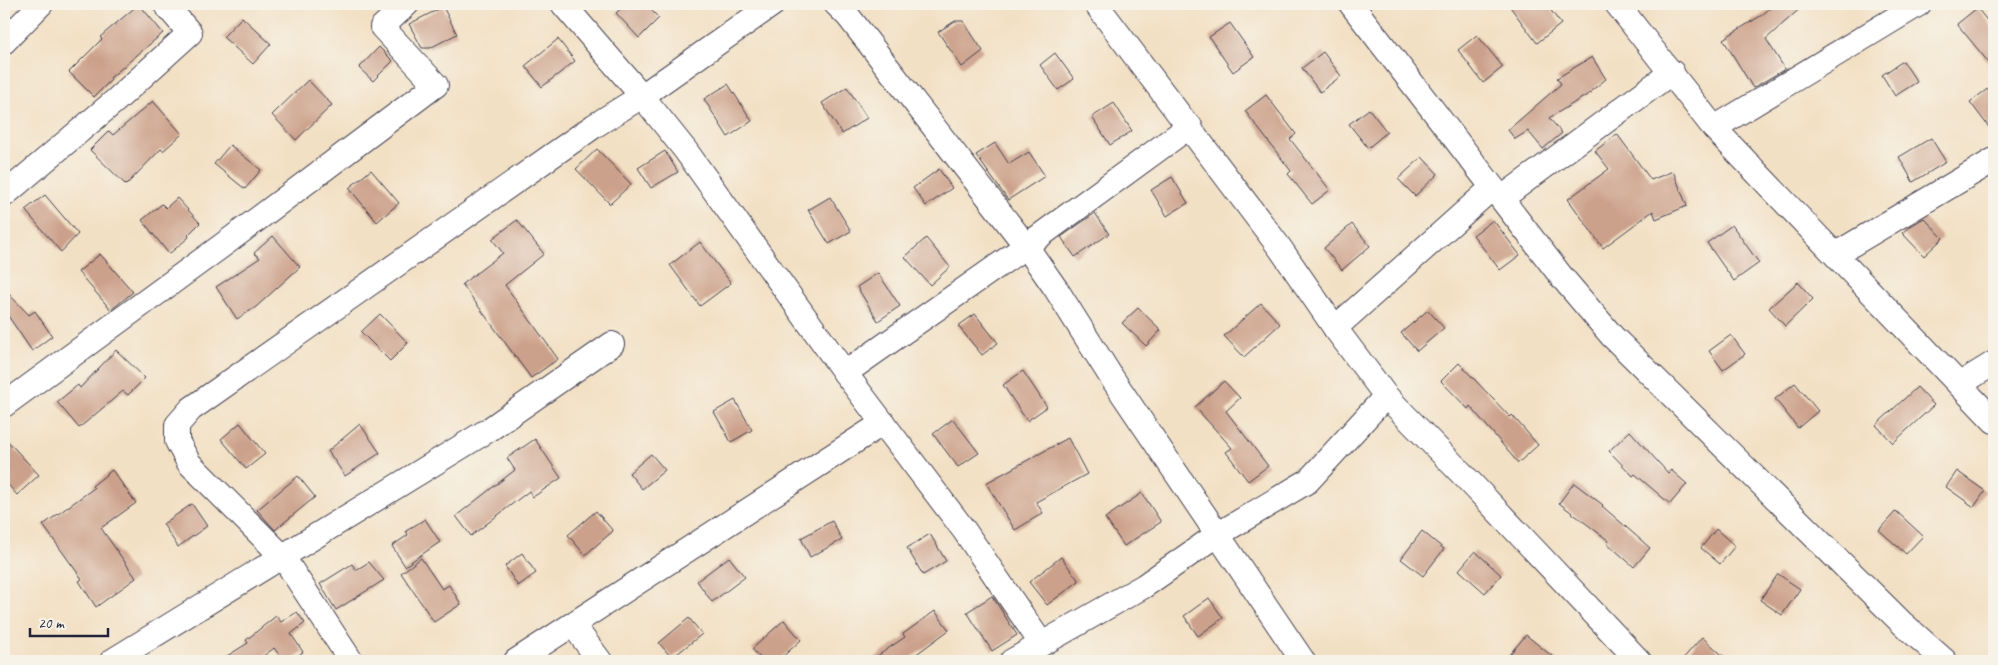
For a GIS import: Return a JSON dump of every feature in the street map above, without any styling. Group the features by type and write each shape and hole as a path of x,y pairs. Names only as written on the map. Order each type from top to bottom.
{"street":[{"path":"4,42 41,4"},
{"path":"4,195 115,101 190,33 165,4"},
{"path":"4,405 227,242 436,85 382,26 407,4"},
{"path":"563,4 642,96 686,151 845,373 964,530 1041,643"},
{"path":"351,661 283,557 189,463 177,441 178,426 191,409 594,126 642,96 772,4"},
{"path":"836,4 848,16 1026,246 1056,289 1110,375 1303,661"},
{"path":"1096,4 1190,126 1386,396 1639,661"},
{"path":"1351,4 1561,276 1612,336 1902,623 1945,661"},
{"path":"1617,4 1714,128 1994,421"},
{"path":"1714,128 1919,4"},
{"path":"1335,328 1497,193 1672,72"},
{"path":"845,373 1026,246 1190,126"},
{"path":"1836,254 1994,160"},
{"path":"112,661 490,429 612,344"},
{"path":"1960,384 1994,363"},
{"path":"1012,661 1144,586 1217,535 1308,482 1386,396"},
{"path":"516,661 884,422"},
{"path":"573,625 600,661"}],"building":[{"path":"139,4 163,33 110,78 111,80 94,97 69,72 102,39 100,37"},
{"path":"626,4 645,4 659,18 639,38 616,13"},
{"path":"1508,4 1546,4 1561,24 1537,43"},
{"path":"1775,4 1805,4 1766,39 1785,69 1753,88 1723,39 1762,15"},
{"path":"443,7 457,34 430,48 422,48 409,24"},
{"path":"1977,8 1994,29 1994,69 1957,24"},
{"path":"242,17 271,44 253,64 223,37"},
{"path":"955,21 963,21 983,51 962,67 938,32"},
{"path":"1230,23 1254,57 1233,72 1209,37"},
{"path":"1477,35 1503,67 1483,83 1458,50"},
{"path":"558,39 575,61 542,87 525,66"},
{"path":"379,47 393,61 373,81 359,68"},
{"path":"1323,52 1341,76 1320,92 1302,68"},
{"path":"1055,53 1074,79 1058,90 1040,65"},
{"path":"1592,57 1606,79 1592,92 1549,118 1562,133 1543,149 1528,131 1515,139 1508,130 1561,84 1557,78"},
{"path":"1903,61 1917,82 1895,96 1882,75"},
{"path":"308,80 332,105 296,140 272,115"},
{"path":"728,84 752,121 728,137 704,99"},
{"path":"1994,84 1994,134 1970,102"},
{"path":"847,87 867,118 842,134 822,103"},
{"path":"1266,95 1296,134 1290,139 1330,190 1312,204 1288,174 1291,171 1245,111"},
{"path":"153,101 182,134 163,151 161,149 126,185 90,150 109,131 113,135"},
{"path":"1114,103 1132,131 1110,145 1092,117"},
{"path":"1369,109 1387,132 1368,148 1349,124"},
{"path":"1617,134 1651,180 1673,171 1687,206 1656,219 1653,211 1603,248 1568,199 1609,169 1595,151"},
{"path":"1931,138 1946,162 1913,182 1899,157"},
{"path":"995,143 1009,164 1029,152 1045,176 1008,200 976,155"},
{"path":"230,145 261,170 245,189 214,164"},
{"path":"597,149 631,184 610,204 576,169"},
{"path":"665,151 678,172 651,188 638,168"},
{"path":"1422,157 1438,174 1415,196 1398,179"},
{"path":"939,169 952,188 926,206 913,188"},
{"path":"371,170 399,203 377,222 349,188"},
{"path":"1172,177 1188,203 1167,216 1151,190"},
{"path":"45,195 78,234 61,252 25,210"},
{"path":"830,197 851,231 829,244 808,210"},
{"path":"177,198 200,223 188,235 189,237 169,254 142,220 162,204 166,208"},
{"path":"1095,213 1109,234 1075,257 1061,237"},
{"path":"1924,218 1943,238 1924,256 1902,233"},
{"path":"517,220 544,254 505,285 558,359 531,378 462,284 503,253 492,239"},
{"path":"1493,220 1520,255 1500,270 1473,235"},
{"path":"1352,224 1370,246 1342,270 1324,248"},
{"path":"1732,225 1759,263 1734,281 1707,243"},
{"path":"273,236 300,267 256,307 237,319 216,287 260,258 254,253"},
{"path":"926,238 950,267 930,285 905,257"},
{"path":"700,242 731,283 700,306 670,265"},
{"path":"100,254 133,292 111,310 78,272"},
{"path":"878,273 900,306 878,321 857,287"},
{"path":"1798,282 1813,299 1785,326 1769,308"},
{"path":"4,289 29,315 35,311 52,336 32,351 4,310"},
{"path":"1261,303 1280,324 1244,357 1224,336"},
{"path":"1138,308 1161,330 1146,346 1122,323"},
{"path":"1428,310 1444,328 1417,351 1401,333"},
{"path":"380,314 408,343 390,361 361,332"},
{"path":"975,314 998,343 982,355 958,326"},
{"path":"1731,335 1745,354 1723,370 1709,351"},
{"path":"116,350 145,378 128,395 123,391 79,428 57,402 78,385 80,388"},
{"path":"1459,363 1510,417 1512,415 1538,445 1518,463 1470,406 1468,409 1441,381"},
{"path":"1023,371 1047,407 1027,421 1003,385"},
{"path":"1224,381 1240,398 1226,411 1268,466 1248,481 1226,452 1232,448 1195,407"},
{"path":"1795,383 1818,411 1798,428 1775,399"},
{"path":"1917,387 1934,405 1893,443 1876,425"},
{"path":"735,400 752,430 731,442 714,412"},
{"path":"953,419 979,453 958,467 933,434"},
{"path":"240,423 265,454 246,469 221,439"},
{"path":"360,424 380,453 345,476 328,451"},
{"path":"1630,431 1668,473 1671,470 1687,484 1670,504 1635,474 1633,476 1609,451"},
{"path":"4,437 39,475 17,495 4,480"},
{"path":"1068,438 1087,474 1036,502 1043,513 1015,530 986,483"},
{"path":"535,439 561,478 533,497 529,491 471,536 456,516 515,470 507,458"},
{"path":"651,454 665,470 642,489 629,473"},
{"path":"112,470 136,503 101,528 136,578 96,607 79,581 82,579 43,525 94,488 92,486"},
{"path":"1957,471 1985,491 1974,507 1946,487"},
{"path":"298,476 315,497 275,530 257,510"},
{"path":"1574,483 1603,505 1650,548 1634,567 1607,543 1609,541 1559,503"},
{"path":"1142,493 1161,522 1124,546 1105,518"},
{"path":"192,504 207,526 178,547 163,524"},
{"path":"596,511 613,531 585,555 568,535"},
{"path":"1896,511 1923,536 1906,554 1879,530"},
{"path":"425,519 440,542 405,566 392,546 408,535 406,531"},
{"path":"832,521 842,540 810,557 801,538"},
{"path":"1716,529 1735,546 1720,564 1701,548"},
{"path":"1422,531 1444,549 1423,576 1401,559"},
{"path":"930,534 946,561 923,575 907,548"},
{"path":"1475,551 1501,575 1485,593 1459,570"},
{"path":"522,553 536,573 518,586 505,566"},
{"path":"729,557 745,577 712,602 697,581"},
{"path":"1061,557 1079,581 1047,605 1029,582"},
{"path":"421,558 442,589 449,585 461,604 434,622 401,573"},
{"path":"369,562 384,580 336,610 320,584 352,564 356,570"},
{"path":"1778,574 1800,589 1782,615 1760,600"},
{"path":"992,596 1017,635 992,651 967,612"},
{"path":"1209,598 1223,618 1198,636 1184,616"},
{"path":"935,611 949,630 907,661 870,661 905,637 903,634"},
{"path":"297,612 305,623 291,634 303,652 290,661 284,661 274,648 257,661 219,661 248,643 246,640 276,616 281,622"},
{"path":"689,618 702,634 672,658 659,643"},
{"path":"784,620 801,640 778,661 763,661 752,649"},
{"path":"1526,635 1558,661 1504,661"},
{"path":"1702,637 1729,661 1681,661"}]}
